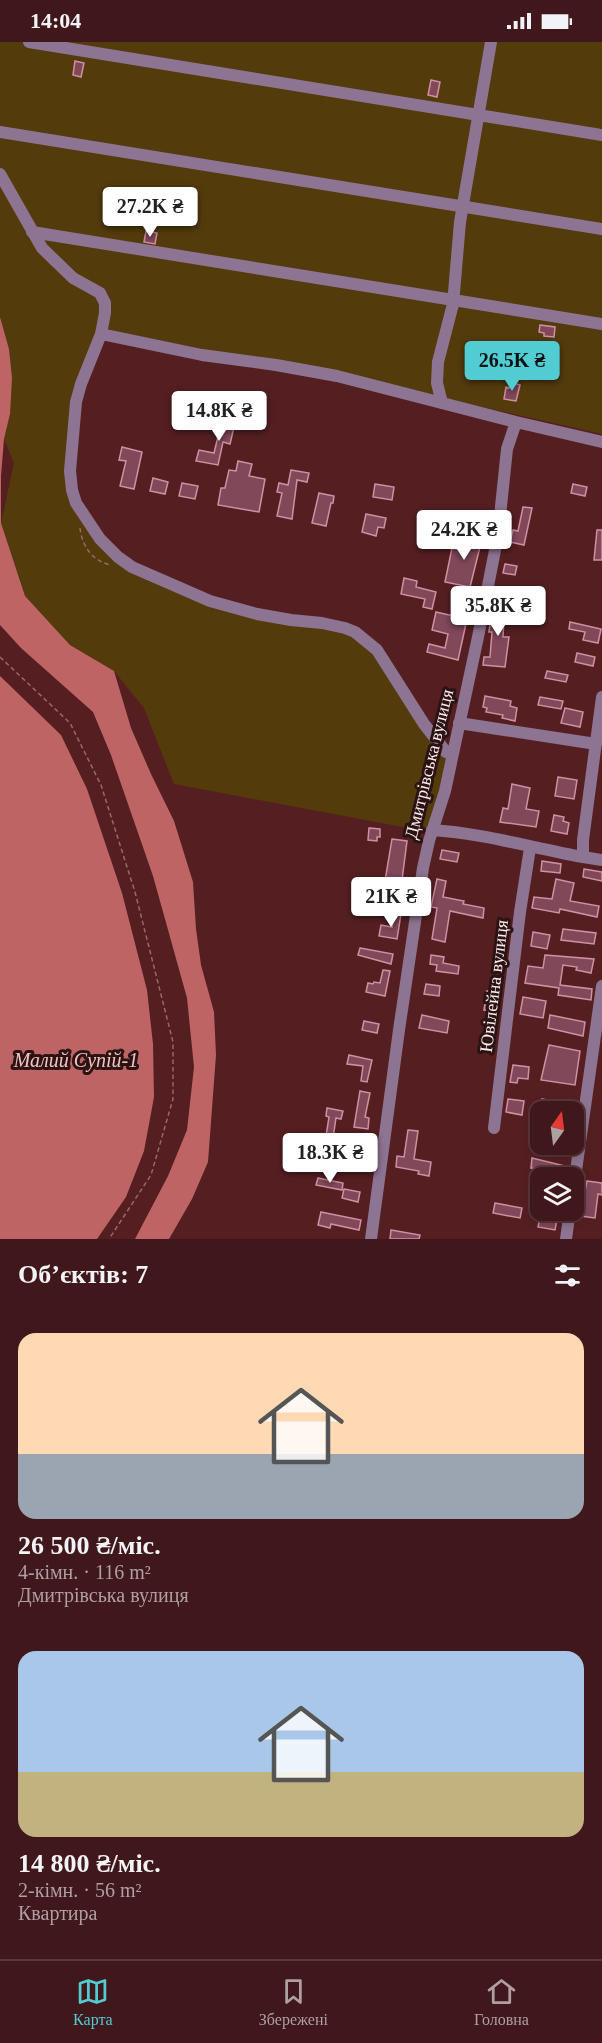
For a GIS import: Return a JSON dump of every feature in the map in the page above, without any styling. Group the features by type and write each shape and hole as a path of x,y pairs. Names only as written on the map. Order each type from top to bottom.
{"street":[{"path":"29,42 602,135"},
{"path":"442,403 437,383 438,362 453,300 462,207 491,42"},
{"path":"0,132 602,229"},
{"path":"0,174 42,248 79,282 102,296 105,310 101,334 76,402 70,471 76,503 100,539 132,567 210,601 257,614 322,623 355,632 377,650 424,724 446,752 452,755"},
{"path":"32,232 602,324"},
{"path":"101,334 202,355 337,376 602,442"},
{"name":"Дмитрівська вулиця","path":"371,1239 400,1019 423,868 432,830 443,800 495,549 508,443 516,422"},
{"path":"583,857 583,831 602,697"},
{"path":"459,723 596,744"},
{"path":"432,830 476,835 530,848 602,860"},
{"name":"Ювілейна вулиця","path":"494,1128 530,848"},
{"path":"577,1167 602,986"},
{"path":"566,1239 568,1221"}],"path":[{"path":"0,657 70,723 101,785 135,892 173,1042 173,1099 151,1175 110,1239"}],"shaded area":[{"path":"0,42 602,42 602,434 429,395 107,330 83,370 73,503 108,554 193,598 346,631 371,648 448,758 429,832 174,784 144,708 114,671 70,645 25,596 1,523 14,463 4,439 10,414 9,349 0,317"}],"water":[{"path":"0,317 9,349 12,378 10,414 4,439 1,476 1,523 25,596 70,645 114,671 131,728 174,821 193,882 201,965 214,1012 216,1055 208,1162 192,1199 169,1239 135,1239 168,1176 187,1130 194,1067 187,998 153,876 111,755 93,712 21,648 0,625"},
{"name":"Малий Супій-1","path":"0,676 61,735 87,789 122,893 147,990 153,1044 154,1097 144,1151 126,1197 97,1239 0,1239"}],"building":[{"path":"75,61 84,63 81,77 73,75"},
{"path":"431,80 440,82 437,97 428,95"},
{"path":"146,231 157,233 155,244 144,242"},
{"path":"540,325 555,327 554,337 544,336 544,333 539,332"},
{"path":"510,382 520,385 516,401 504,399 506,387 509,388"},
{"path":"223,416 236,419 230,444 223,442 218,465 196,461 199,450 214,453"},
{"path":"122,447 142,452 134,489 120,486 126,461 119,460"},
{"path":"238,461 252,464 249,476 265,479 259,512 218,505 221,488 225,488 229,470 236,471"},
{"path":"291,470 309,473 307,482 297,480 292,519 277,516 282,493 277,492 279,483 288,485"},
{"path":"153,478 168,482 165,494 150,491"},
{"path":"182,483 198,486 195,499 179,496"},
{"path":"375,484 394,487 392,500 373,497"},
{"path":"573,484 587,487 585,496 571,493"},
{"path":"319,493 334,496 326,526 312,523"},
{"path":"523,507 532,508 524,545 510,542 513,530 518,531"},
{"path":"366,514 386,518 384,528 378,527 376,536 362,532"},
{"path":"597,530 602,530 602,560 594,560"},
{"path":"469,532 478,534 477,538 482,539 470,587 445,582 452,548 460,550 463,535 468,536"},
{"path":"505,564 517,566 515,575 503,573"},
{"path":"404,578 417,581 416,587 436,592 432,609 423,607 425,599 401,594"},
{"path":"494,603 511,604 509,618 504,618 503,637 509,637 505,667 483,665 484,657 490,657 492,632 489,632"},
{"path":"436,612 467,619 458,660 427,652 429,644 445,648 448,634 432,630"},
{"path":"570,622 601,629 598,643 583,640 585,632 569,629"},
{"path":"577,653 595,657 593,666 575,662"},
{"path":"547,671 568,675 566,682 545,678"},
{"path":"485,696 511,701 510,706 517,708 515,721 502,718 503,715 486,712 487,708 483,707"},
{"path":"540,697 563,701 561,709 538,705"},
{"path":"565,708 583,712 580,727 561,723"},
{"path":"558,777 577,780 574,799 555,796"},
{"path":"512,784 530,788 526,809 539,811 536,827 500,822 503,808 508,809"},
{"path":"554,815 564,817 563,821 569,823 567,834 551,831"},
{"path":"369,828 380,829 380,837 377,837 377,841 368,840"},
{"path":"392,839 407,841 401,908 372,902 373,895 388,896 391,882 385,881"},
{"path":"442,850 459,853 457,862 440,859"},
{"path":"542,861 561,864 560,873 541,871"},
{"path":"584,869 602,872 602,881 583,877"},
{"path":"437,879 446,881 443,897 484,908 483,918 450,911 445,942 432,939 437,908 431,907"},
{"path":"556,879 574,883 570,901 599,906 597,917 560,909 559,913 532,908 534,897 552,899"},
{"path":"394,913 401,914 397,939 379,936 381,925 392,927"},
{"path":"563,929 596,933 594,944 561,940"},
{"path":"533,932 550,935 547,949 531,946"},
{"path":"360,948 393,954 391,964 358,955"},
{"path":"431,955 444,957 443,963 459,966 458,974 436,971 437,965 430,964"},
{"path":"545,955 594,959 591,973 576,970 577,967 563,965 560,985 592,989 591,1000 558,995 559,988 525,983 528,966 543,968"},
{"path":"383,970 390,971 385,996 366,992 368,983 380,983"},
{"path":"426,984 440,986 439,996 424,994"},
{"path":"487,991 498,993 495,1011 484,1010"},
{"path":"523,997 546,1001 543,1018 520,1014"},
{"path":"422,1015 449,1021 447,1033 419,1028"},
{"path":"550,1015 585,1022 583,1036 548,1028"},
{"path":"364,1021 379,1024 377,1033 362,1030"},
{"path":"549,1045 580,1051 575,1085 541,1080"},
{"path":"349,1055 372,1060 367,1082 361,1081 363,1066 347,1064"},
{"path":"513,1065 529,1067 528,1079 518,1078 517,1083 510,1082"},
{"path":"360,1091 370,1093 365,1117 369,1118 368,1129 354,1127"},
{"path":"508,1099 524,1101 522,1115 506,1112"},
{"path":"327,1108 343,1111 341,1119 336,1118 333,1138 326,1136 329,1117 326,1116"},
{"path":"408,1130 418,1131 414,1159 431,1162 429,1176 418,1174 419,1171 396,1167 397,1156 404,1157"},
{"path":"327,1143 365,1147 364,1159 334,1154 334,1157 327,1157"},
{"path":"532,1158 565,1166 565,1167 531,1167"},
{"path":"318,1178 343,1183 342,1190 316,1185"},
{"path":"587,1181 602,1183 602,1195 598,1194 595,1218 584,1217"},
{"path":"344,1189 360,1192 358,1202 342,1198"},
{"path":"495,1203 522,1208 520,1218 493,1213"},
{"path":"321,1212 361,1220 359,1230 331,1224 330,1228 318,1225"},
{"path":"539,1221 557,1221 555,1230 538,1227"},
{"path":"391,1230 420,1235 419,1239 390,1239"}]}
